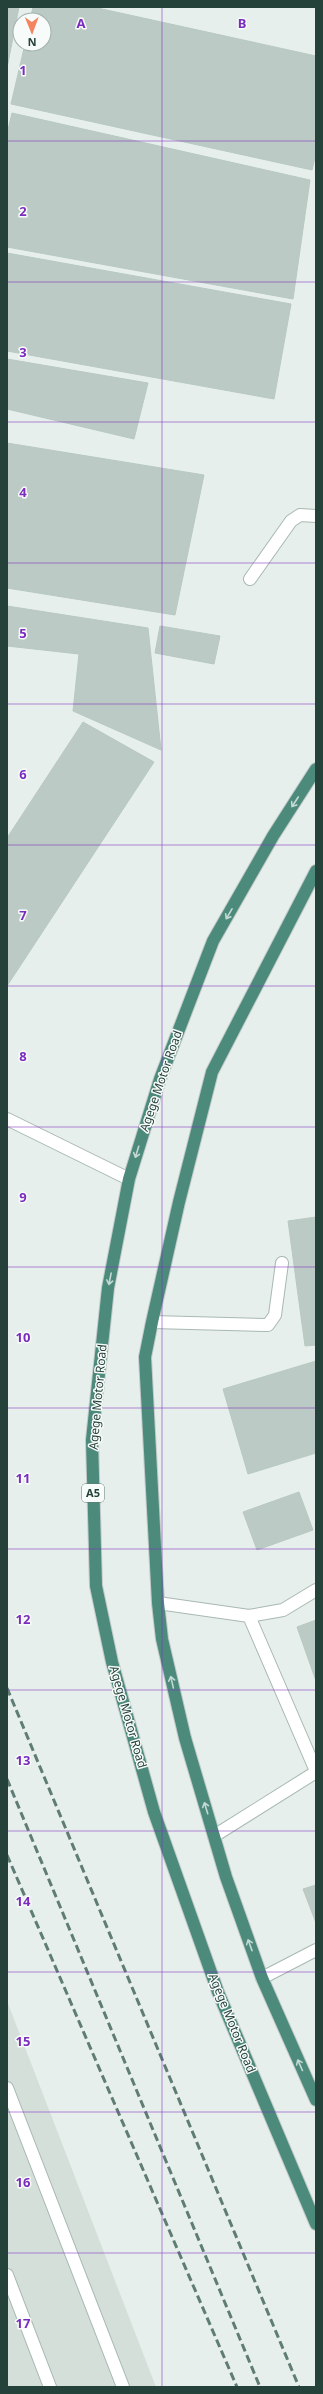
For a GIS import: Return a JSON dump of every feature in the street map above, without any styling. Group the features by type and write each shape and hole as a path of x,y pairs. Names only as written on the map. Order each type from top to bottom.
{"highway":[{"name":"Agege Motor Road","path":"316,769 273,836 214,941 160,1079 129,1180 108,1288 92,1440 96,1586 112,1662 154,1812 218,1992 316,2224"},
{"path":"316,871 212,1072 179,1202 145,1357 158,1603 162,1639 185,1738 226,1877 262,1978 316,2100"}],"street":[{"path":"250,579 291,520 300,515 316,516"},
{"path":"7,1119 129,1180"},
{"path":"152,1322 268,1325 275,1315 282,1263"},
{"path":"158,1603 249,1616 283,1610 316,1590"},
{"path":"214,1836 316,1771 249,1616"},
{"path":"262,1978 316,1950"},
{"path":"7,2088 123,2387"},
{"path":"7,2275 50,2387"}],"shaded area":[{"path":"7,2001 156,2387 7,2387"}],"building":[{"path":"7,7 19,7 18,12 12,12 12,43 7,68"},
{"path":"33,7 93,7 316,56 316,154 312,170 11,104 23,52 52,52 52,12 32,12"},
{"path":"12,113 310,180 293,299 7,247 7,134"},
{"path":"7,253 291,304 274,399 7,351"},
{"path":"7,359 148,383 134,439 7,409"},
{"path":"7,443 204,475 175,615 7,588"},
{"path":"7,606 148,628 161,750 73,711 79,654 7,646"},
{"path":"160,626 220,636 214,664 155,653"},
{"path":"83,722 154,762 7,986 7,838"},
{"path":"316,1217 316,1345 305,1346 288,1221"},
{"path":"316,1361 316,1453 248,1474 223,1389"},
{"path":"299,1492 313,1530 257,1550 243,1512"},
{"path":"316,1620 316,1681 297,1627"},
{"path":"316,1885 316,1923 303,1889"}],"railway":[{"path":"7,1688 299,2387"},
{"path":"7,1779 260,2387"},
{"path":"7,1855 237,2387"}]}
